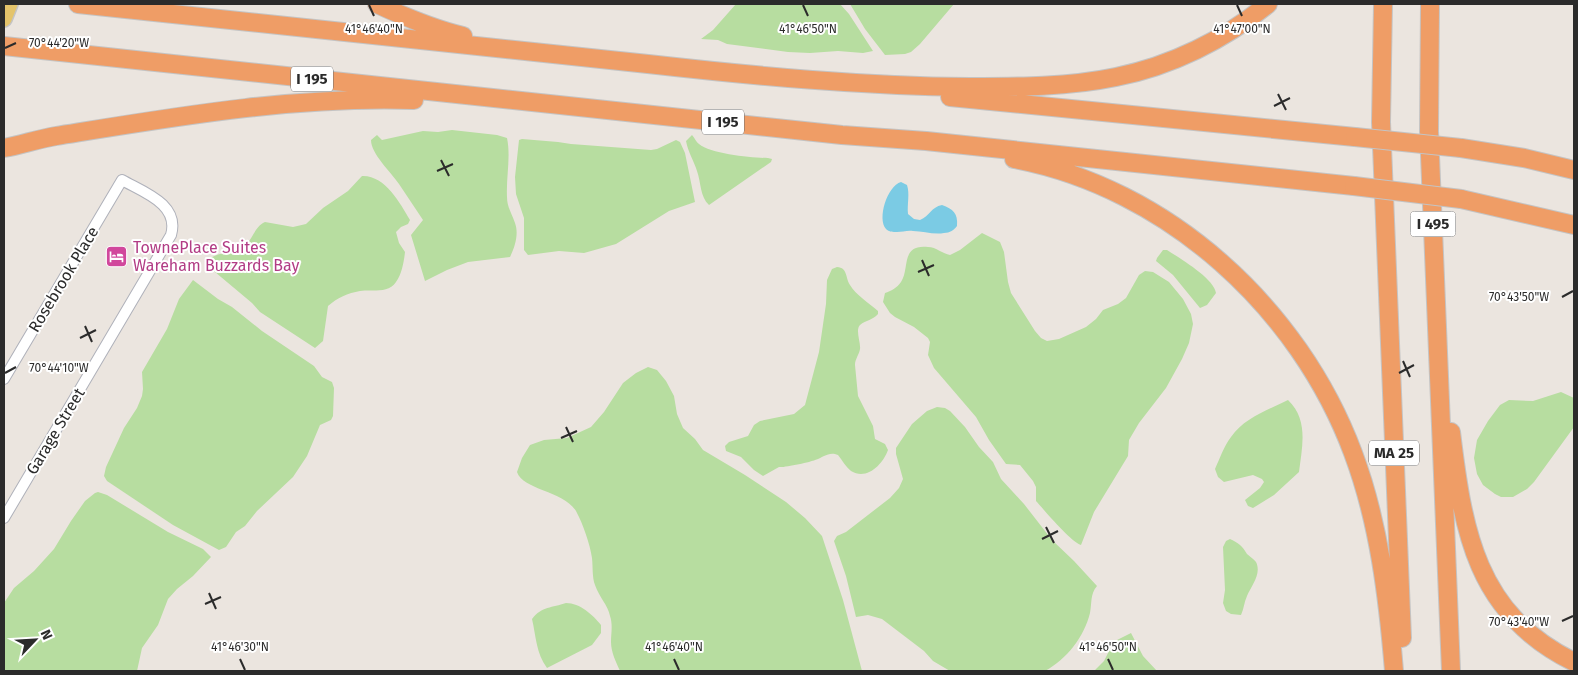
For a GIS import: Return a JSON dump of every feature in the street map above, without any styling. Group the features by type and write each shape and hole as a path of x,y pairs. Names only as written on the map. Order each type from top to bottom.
{"highway":[{"path":"78,4 748,75 932,87 1007,87 1114,78 1158,66 1201,47 1240,25 1268,4"},
{"path":"377,4 451,34 532,52"},
{"name":"MA 25","path":"1382,4 1381,122 1403,671"},
{"name":"I 495","path":"1430,4 1429,113 1436,316"},
{"name":"I 195","path":"4,46 842,135"},
{"path":"860,82 929,95 1461,148 1524,158 1574,170"},
{"path":"4,148 52,136 283,104 395,99 546,104"},
{"path":"842,135 926,140 1461,199 1574,225"},
{"path":"842,135 1020,160 1087,181 1135,204 1179,230 1218,260 1238,279 1277,320 1308,363 1333,407 1354,454 1374,526 1388,608 1394,671"},
{"path":"4,158 52,136"},
{"path":"1436,316 1460,491 1469,537 1477,560 1496,596 1518,623 1548,647 1574,662"},
{"name":"MA 25","path":"1436,316 1451,671"}],"main road":[{"path":"4,19 10,4"}],"street":[{"name":"Rosebrook Place","path":"4,379 122,180"},
{"name":"Garage Street","path":"4,518 171,235 173,220 167,208 122,180"}],"green space":[{"path":"736,4 840,4 849,14 873,51 863,53 838,51 788,52 727,44 718,40 701,39 713,30"},
{"path":"850,4 954,4 911,52 885,55 865,29"},
{"path":"452,130 497,135 507,138 509,152 507,201 516,227 516,240 510,257 468,262 425,281 411,235 423,220 374,151 371,140 377,135 382,140 423,131 438,132"},
{"path":"692,135 699,144 713,150 732,155 772,159 771,162 709,205 702,194 697,171 686,141"},
{"path":"519,140 651,150 676,140 680,142 685,153 695,202 669,211 616,244 584,253 559,251 528,255 524,250 524,218 516,194 515,177"},
{"path":"362,176 378,180 385,185 410,220 408,224 396,232 399,243 405,252 400,275 393,286 389,288 351,293 339,298 328,306 323,341 315,348 260,312 252,303 208,268 209,259 213,256 241,248 248,242 258,227 265,222 293,227 306,224 323,208 348,191"},
{"path":"982,233 1000,242 1004,252 1011,293 1035,331 1041,338 1047,341 1059,339 1086,327 1103,310 1118,304 1126,298 1139,275 1145,271 1153,272 1169,282 1183,299 1191,314 1193,324 1189,343 1182,359 1166,388 1139,423 1129,440 1128,456 1094,512 1081,545 1064,532 1036,501 1036,487 1033,481 1020,465 1006,464 976,417 934,368 928,355 930,342 928,338 890,313 883,302 885,293 898,286 904,277 907,258 913,249 931,247 950,255 960,250"},
{"path":"1163,250 1167,250 1187,263 1203,275 1214,287 1216,293 1207,305 1200,308 1173,275 1156,261"},
{"path":"837,267 845,271 850,285 856,292 878,311 876,316 862,323 859,327 860,349 855,365 858,396 873,426 875,439 885,444 888,450 874,470 863,474 851,471 838,455 832,454 808,462 779,467 763,476 741,457 726,451 725,446 729,442 748,436 754,425 760,421 794,414 805,405 819,352 826,304 827,280 832,269"},
{"path":"193,280 262,331 314,366 322,377 332,382 334,388 333,416 331,420 320,425 307,456 293,477 257,511 245,526 236,532 226,547 219,550 173,525 107,481 104,476 106,467 124,428 137,408 142,396 142,372 167,329 179,299"},
{"path":"648,367 657,370 666,381 674,396 677,414 683,428 703,450 786,502 822,536 843,600 862,671 620,671 612,649 609,612 595,585 590,547 576,511 563,499 527,483 517,472 522,458 530,445 544,440 567,438 591,427 604,412 623,383"},
{"path":"1561,392 1574,398 1574,427 1527,489 1513,497 1501,497 1495,494 1483,485 1477,474 1474,458 1477,440 1488,421 1500,405 1509,400 1533,401"},
{"path":"1288,400 1295,408 1302,425 1299,472 1274,495 1253,508 1248,506 1245,500 1260,488 1264,482 1262,479 1253,475 1224,482 1218,477 1215,469 1226,444 1236,430 1257,415"},
{"path":"937,407 950,411 965,427 979,447 993,462 1001,479 1024,504 1052,540 1097,586 1092,595 1087,622 1079,639 1067,654 1045,671 950,671 933,661 924,651 882,619 868,615 856,617 846,576 834,541 837,536 846,532 890,498 899,488 903,479 896,448 912,424 927,411"},
{"path":"98,492 107,495 168,532 203,549 211,557 168,599 158,625 142,648 137,671 4,670 4,603 14,588 34,571 54,549 85,501"},
{"path":"1230,539 1238,543 1255,561 1258,571 1241,615 1231,614 1226,611 1223,603 1225,590 1223,547 1226,541"},
{"path":"566,603 581,607 590,614 601,625 601,633 592,645 547,668 538,650 532,619 543,610"},
{"path":"1131,633 1143,656 1157,671 1094,671 1104,661 1117,640"}],"water":[{"path":"901,182 907,185 908,214 914,219 920,220 942,205 954,212 957,218 957,226 946,233 894,232 887,230 883,224 885,203 891,190"}],"place":[{"name":"TownePlace Suites Wareham Buzzards Bay","path":"117,256"}]}
